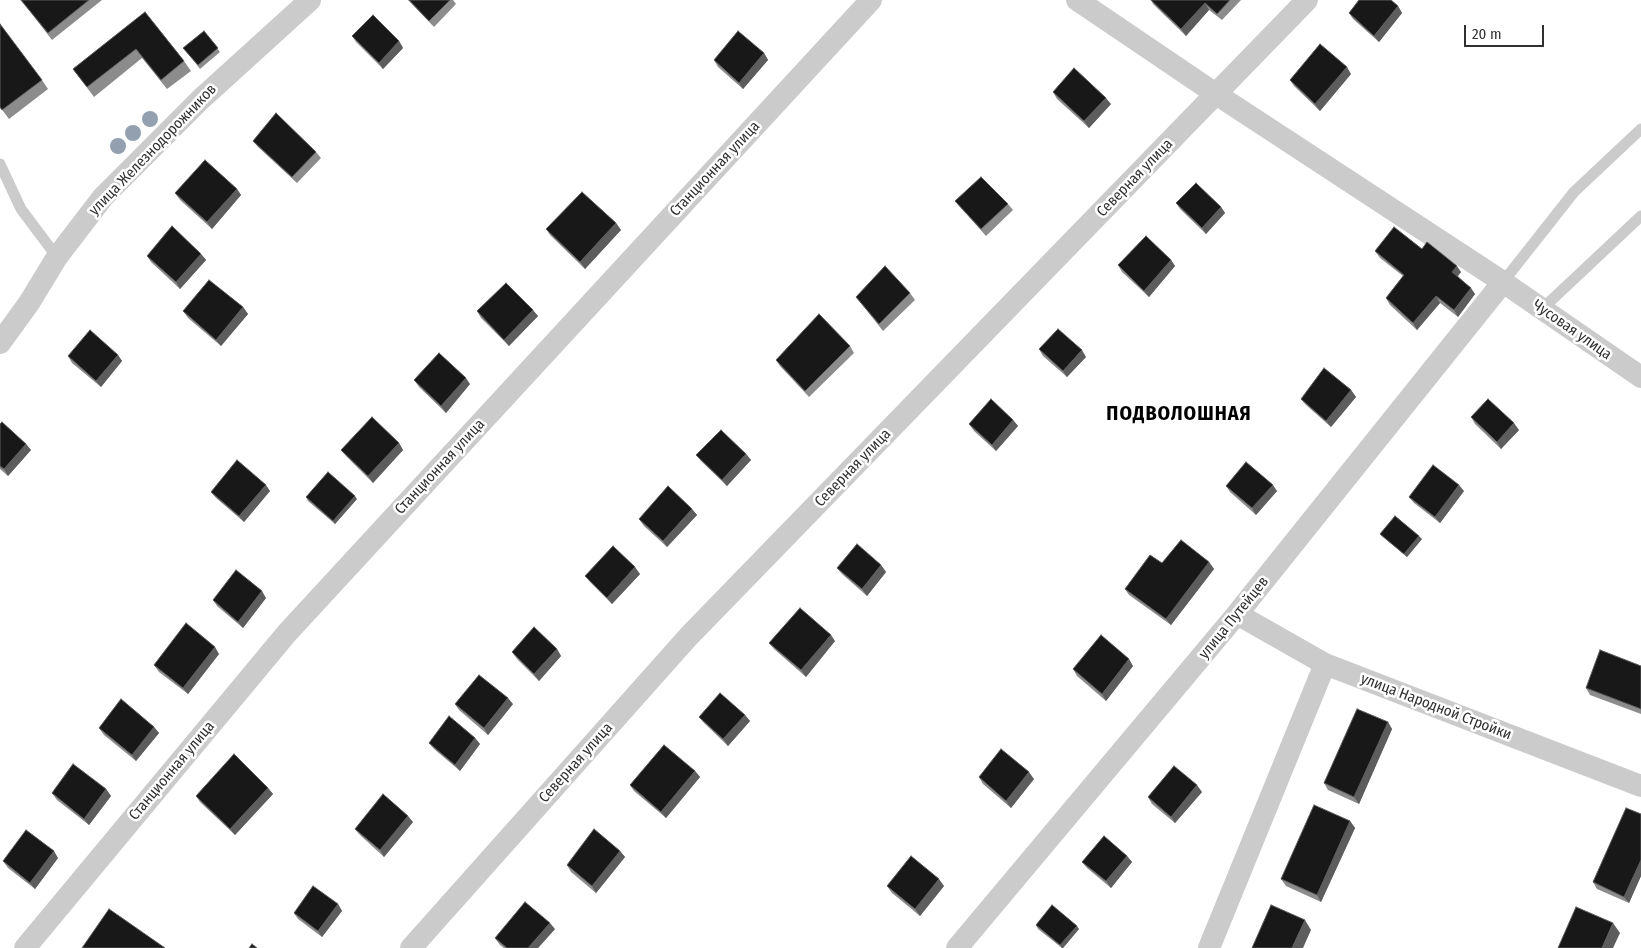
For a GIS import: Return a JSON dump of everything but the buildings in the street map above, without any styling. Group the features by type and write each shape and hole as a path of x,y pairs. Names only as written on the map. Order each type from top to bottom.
{"street":[{"name":"улица Железнодорожников","path":"0,342 29,303 57,257 103,197 200,100 310,0"},
{"name":"Станционная улица","path":"25,948 286,633 871,0"},
{"name":"Чусовая улица","path":"1077,0 1216,94 1503,282 1641,377"},
{"name":"Северная улица","path":"412,948 689,636 1307,0"},
{"name":"улица Путейцев","path":"957,948 1237,614 1503,282"},
{"name":"улица Народной Стройки","path":"1237,614 1325,664 1641,786"},
{"path":"1209,948 1325,664"}],"lane":[{"path":"1503,282 1574,192 1641,129"},
{"path":"0,164 21,209"},
{"path":"0,179 57,257"},
{"path":"1542,309 1641,216"}],"district":[{"name":"ПОДВОЛОШНАЯ","path":"1179,414"}]}
